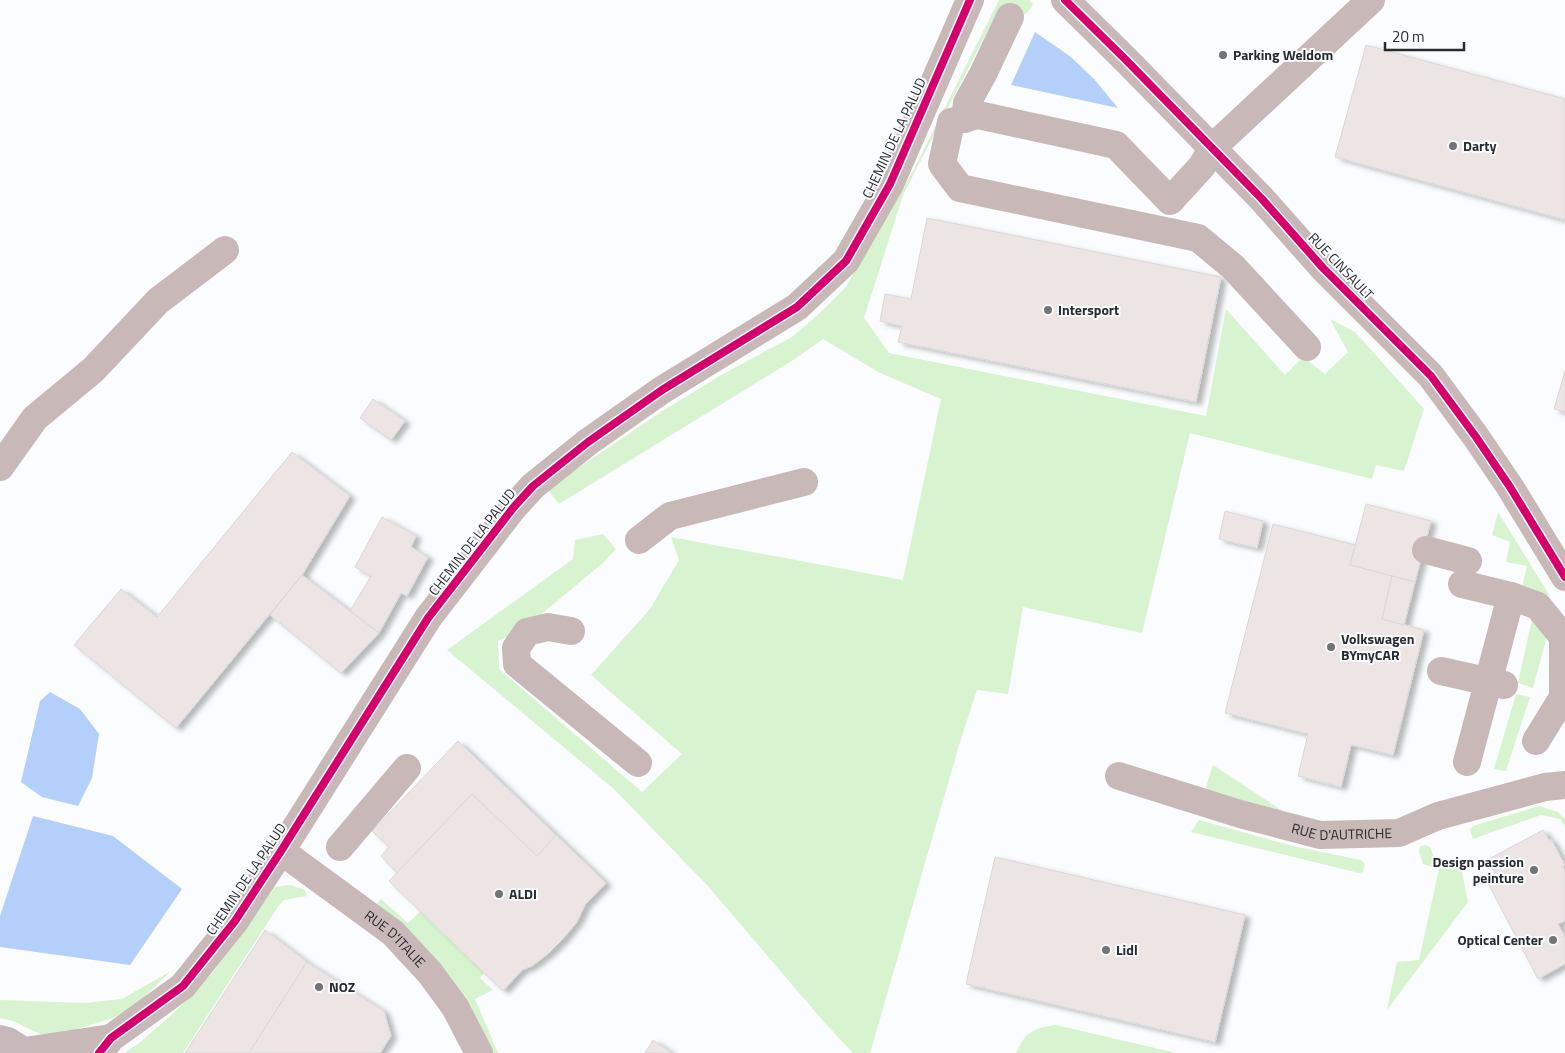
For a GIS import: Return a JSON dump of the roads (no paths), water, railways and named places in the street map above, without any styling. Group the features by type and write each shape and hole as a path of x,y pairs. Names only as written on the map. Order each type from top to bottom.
{"main road":[{"path":"0,1039 8,1041 26,1052"}],"street":[{"name":"CHEMIN DE LA PALUD","path":"26,1052 105,1045 183,986 235,921 428,618 513,508 533,486 588,442 662,390 797,307 846,261 890,184 970,0"},
{"name":"RUE CINSAULT","path":"1065,0 1262,199 1323,268 1431,376 1510,487 1565,577"},
{"path":"1168,231 1170,200 1202,166 1212,148 1370,0"},
{"path":"964,119 967,103 984,74 1010,17"},
{"path":"1170,200 1116,145 978,115 951,122 942,164 960,188 1198,238 1235,269 1307,347"},
{"path":"0,467 35,418 93,370 158,301 226,250"},
{"path":"639,540 670,516 804,482"},
{"path":"1426,550 1511,596 1538,606 1563,637 1563,697 1536,741"},
{"path":"1467,762 1496,683 1511,596"},
{"path":"571,631 548,627 527,632 516,648 517,664 638,763"},
{"path":"1441,671 1496,683"},
{"path":"340,847 407,768"},
{"name":"RUE D'AUTRICHE","path":"1119,776 1240,814 1320,835 1399,833 1438,816 1544,787 1565,785"},
{"name":"RUE D'ITALIE","path":"281,851 393,933 430,973 455,1007 479,1053"}],"water":[{"path":"1035,32 1071,57 1094,79 1118,108 1011,85"},
{"path":"50,692 80,709 99,734 92,778 78,806 42,797 21,782 40,701"},
{"path":"33,816 113,836 182,889 130,965 0,947 0,916"}],"place":[{"name":"Parking Weldom","path":"1223,55"},
{"name":"Darty","path":"1453,146"},
{"name":"Intersport","path":"1048,310"},
{"name":"Volkswagen BYmyCAR","path":"1331,647"},
{"name":"Design passion peinture","path":"1534,870"},
{"name":"ALDI","path":"499,894"},
{"name":"Optical Center","path":"1553,940"},
{"name":"Lidl","path":"1106,950"},
{"name":"NOZ","path":"319,987"}]}
